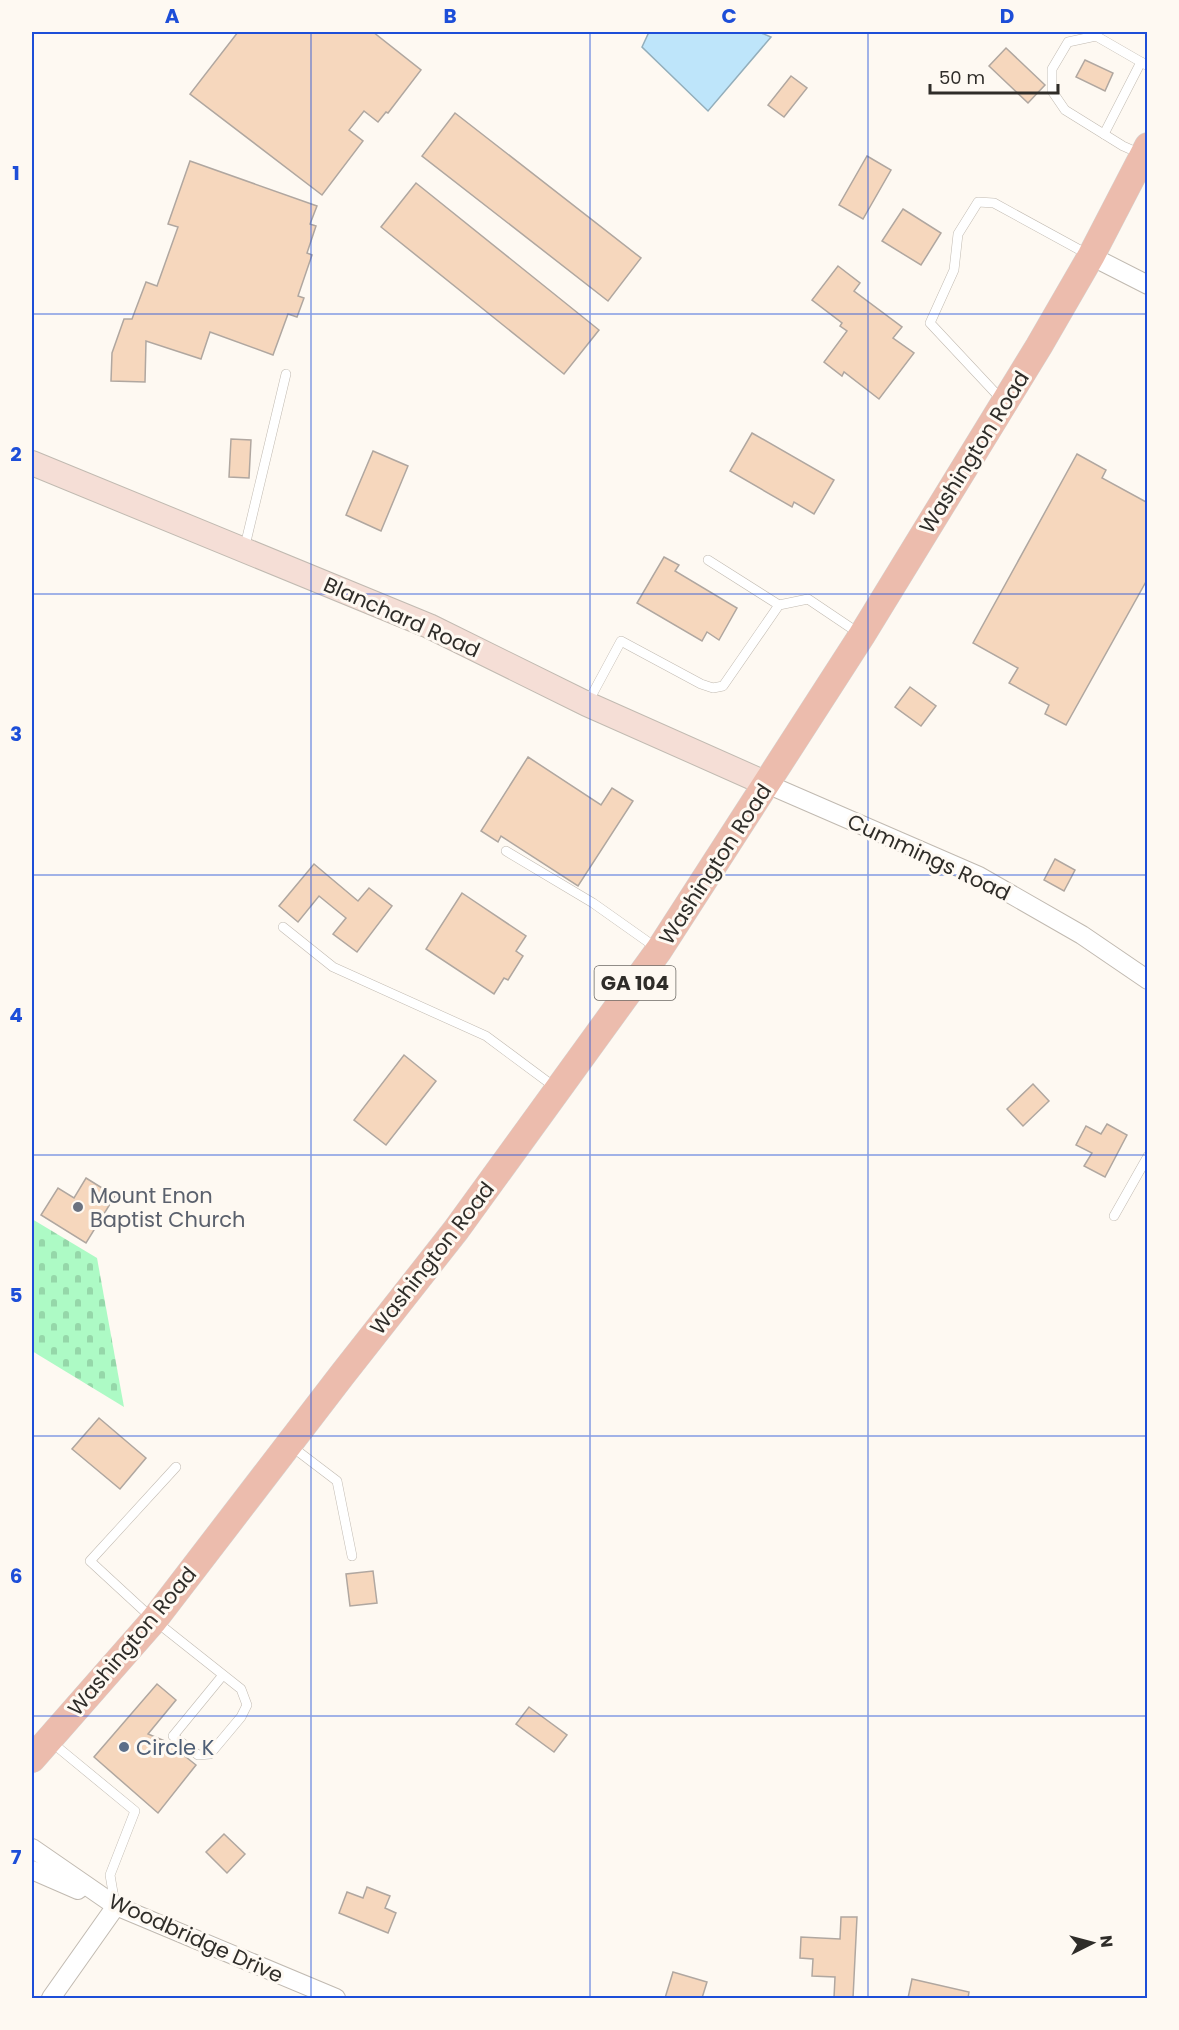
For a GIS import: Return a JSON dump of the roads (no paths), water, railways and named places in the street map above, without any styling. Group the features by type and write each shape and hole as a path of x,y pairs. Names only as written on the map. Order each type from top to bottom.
{"main road":[{"name":"Washington Road","path":"40,1749 154,1620 456,1230 659,950 862,635 1004,403 1091,256 1145,150"}],"street":[{"path":"1091,256 1148,285"},
{"name":"Blanchard Road","path":"32,463 429,626 587,704 767,784"},
{"name":"Cummings Road","path":"767,784 980,876 1082,935 1148,980"},
{"name":"Woodbridge Drive","path":"32,1848 116,1906 336,1998"},
{"path":"32,1870 116,1906 51,1998"}],"lane":[{"path":"1104,134 1144,64 1096,36 1068,42 1052,69 1052,92 1065,111 1104,134 1145,150"},
{"path":"1004,403 930,323 954,270 958,234 978,202 994,203 1091,256"},
{"path":"244,550 286,374"},
{"path":"708,560 779,605 808,600 862,635"},
{"path":"587,704 621,641 701,684 713,688 723,686 779,605"},
{"path":"506,851 592,903 659,950"},
{"path":"283,927 333,967 486,1036 558,1090"},
{"path":"1114,1216 1148,1156"},
{"path":"289,1445 337,1481 352,1556"},
{"path":"176,1467 90,1561 154,1620 241,1689 247,1705 241,1717 210,1754 198,1755 173,1736 223,1675"},
{"path":"40,1749 135,1811 110,1875 116,1906"}],"water":[{"path":"649,32 759,32 771,37 708,111 642,47"}],"place":[{"name":"Mount Enon Baptist Church","path":"78,1207"},
{"name":"Circle K","path":"124,1747"}]}
